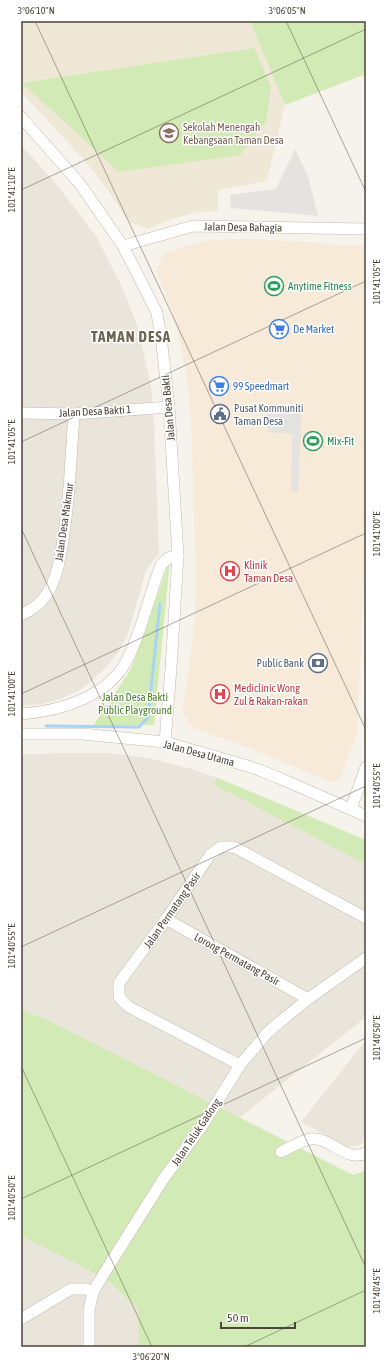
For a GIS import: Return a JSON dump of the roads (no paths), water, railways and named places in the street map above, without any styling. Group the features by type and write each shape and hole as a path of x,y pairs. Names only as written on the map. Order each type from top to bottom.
{"street":[{"name":"Jalan Desa Bakti","path":"21,117 80,184 123,246 157,313 170,407 178,556 172,661 165,742"},
{"name":"Jalan Desa Bahagia","path":"123,246 193,226 366,229"},
{"name":"Jalan Desa Bakti 1","path":"21,413 74,414 170,407"},
{"name":"Jalan Desa Makmur","path":"21,615 38,606 54,579 61,552 68,506 74,414"},
{"path":"21,714 42,712 82,699 101,690 116,676 129,656 160,566 168,558 178,556"},
{"name":"Jalan Desa Utama","path":"21,734 82,734 165,742 251,767 366,816"},
{"path":"351,809 366,767"},
{"name":"Jalan Permatang Pasir","path":"240,1065 129,1007 119,997 118,983 166,919 210,855 221,847 234,847 366,918"},
{"name":"Lorong Permatang Pasir","path":"166,919 308,999"},
{"name":"Jalan Teluk Gadong","path":"89,1347 89,1310 94,1292 103,1275 164,1178 202,1126 240,1065 267,1033 308,999 366,958"},
{"path":"281,1152 309,1139 320,1139 350,1155 361,1155 366,1153"},
{"path":"21,1319 71,1289 78,1288 94,1292"}],"waterway":[{"path":"46,726 139,727 148,717 160,604"}],"place":[{"name":"Sekolah Menengah Kebangsaan Taman Desa","path":"169,133"},
{"name":"Anytime Fitness","path":"274,286"},
{"name":"De Market","path":"279,329"},
{"name":"99 Speedmart","path":"219,386"},
{"name":"Pusat Kommuniti Taman Desa","path":"220,414"},
{"name":"Mix-Fit","path":"313,441"},
{"name":"Klinik Taman Desa","path":"230,571"},
{"name":"Public Bank","path":"318,663"},
{"name":"Mediclinic Wong Zul & Rakan-rakan","path":"220,694"}],"district":[{"name":"TAMAN DESA","path":"131,337"}],"park label":[{"name":"Jalan Desa Bakti Public Playground","path":"135,703"}]}
